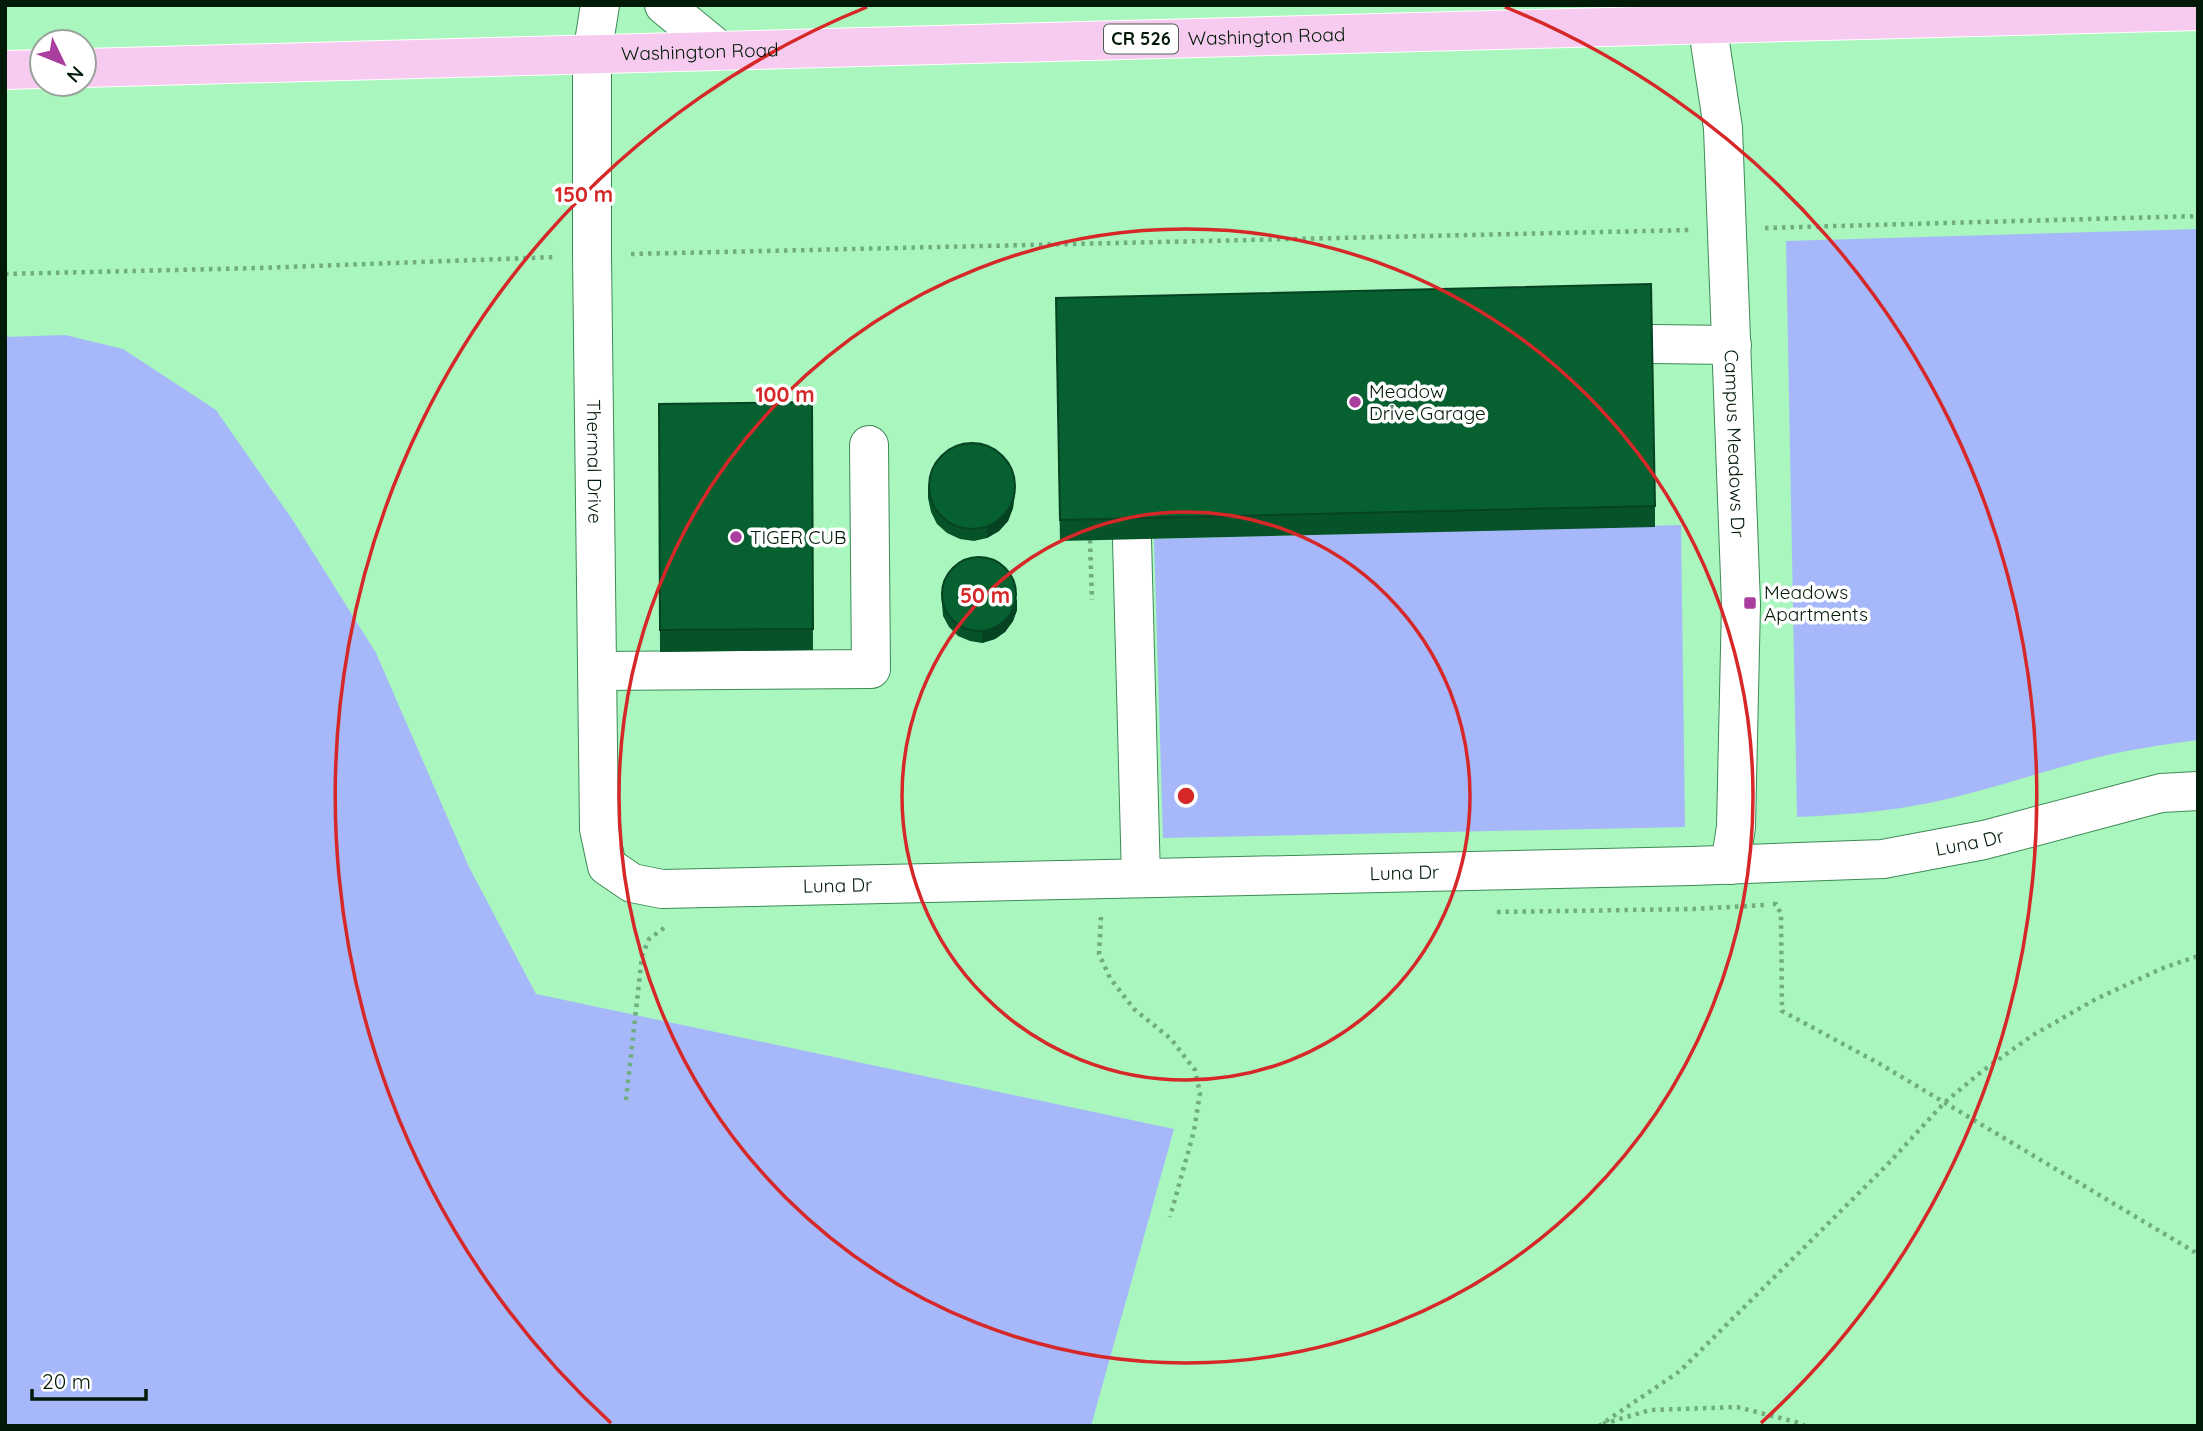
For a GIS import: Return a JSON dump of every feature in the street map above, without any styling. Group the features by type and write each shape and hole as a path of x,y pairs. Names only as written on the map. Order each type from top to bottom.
{"main road":[{"name":"Washington Road","path":"98,68 2198,11"},
{"path":"5,70 28,69"}],"street":[{"name":"Thermal Drive","path":"600,5 592,55 592,255 599,829 607,866"},
{"path":"664,5 720,51"},
{"name":"Campus Meadows Dr","path":"1707,23 1723,128 1741,604 1736,827 1730,865"},
{"path":"1652,344 1732,345"},
{"path":"598,671 871,669 869,445"},
{"path":"1132,540 1141,878"},
{"name":"Luna Dr","path":"607,866 632,883 662,889 1730,865 1883,859 1984,840 2161,793 2198,791"}],"path":[{"path":"5,274 259,268 592,255 2198,216"},
{"path":"1486,912 1693,909 1776,904 1781,914 1782,1011 1880,1064 2198,1254"},
{"path":"1087,918 1101,918"},
{"path":"626,1100 642,956 649,939 670,924"},
{"path":"1599,1426 1680,1371 1887,1165 1944,1103 1981,1072 2043,1029 2096,999 2162,968 2198,956"},
{"path":"1599,1426 1650,1410 1737,1407 1804,1426"}],"shaded area":[{"path":"2198,229 2198,740 2097,757 1929,803 1863,813 1797,817 1786,241"},
{"path":"65,335 123,349 216,410 294,522 376,653 469,867 536,994 1174,1129 1091,1426 5,1426 5,337"},
{"path":"1681,525 1685,827 1163,838 1154,539"}],"building":[{"name":"Meadow Drive Garage","path":"1651,284 1655,506 1060,520 1056,298"},
{"name":"TIGER CUB","path":"812,402 813,629 660,630 659,404"},
{"path":"972,443 996,450 1008,462 1015,486 1008,510 996,522 972,529 948,522 936,510 929,486 936,462 948,450"},
{"path":"972,557 986,557 1000,563 1010,573 1016,594 1010,615 1000,625 986,631 972,631 958,625 948,615 942,601 942,587 948,573 958,563"}],"place":[{"name":"Meadow Drive Garage","path":"1355,402"},
{"name":"TIGER CUB","path":"736,537"},
{"name":"Meadows Apartments","path":"1750,603"}]}
